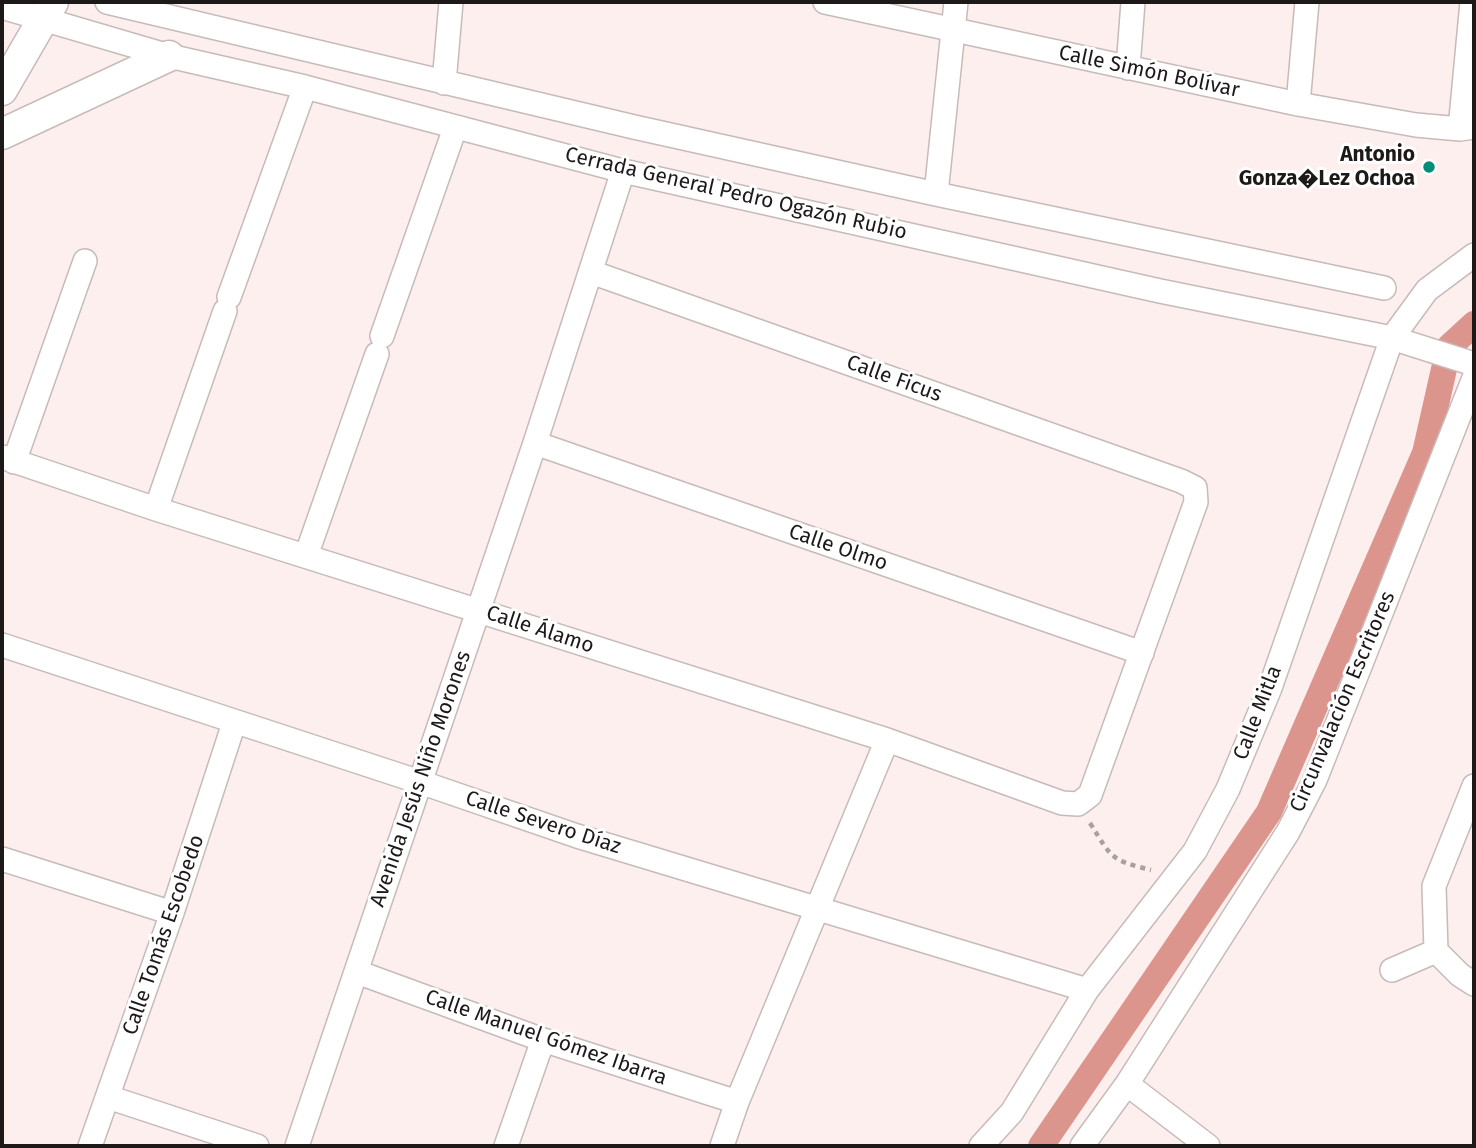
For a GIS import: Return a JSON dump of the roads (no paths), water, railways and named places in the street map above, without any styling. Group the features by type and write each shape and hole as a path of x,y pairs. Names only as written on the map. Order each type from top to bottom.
{"street":[{"name":"Cerrada General Pedro Ogazón Rubio","path":"107,2 444,83 936,194 1384,288"},
{"path":"444,83 451,2"},
{"name":"Calle Simón Bolívar","path":"825,2 1298,104 1416,125 1467,128"},
{"path":"936,194 956,2"},
{"path":"1128,68 1133,2"},
{"path":"1298,104 1307,2"},
{"path":"1467,128 1472,2"},
{"name":"Cerrada General Pedro Ogazón Rubio","path":"2,7 48,10 169,55 305,87 623,171 1160,291 1392,338 1466,362"},
{"path":"2,90 48,10"},
{"path":"2,134 169,55"},
{"path":"156,509 305,87"},
{"path":"306,556 455,128"},
{"name":"Avenida Jesús Niño Morones","path":"297,1146 535,443 623,171"},
{"name":"Calle Mitla","path":"981,1146 1012,1112 1087,990 1195,851 1228,789 1270,688 1392,338 1427,290 1474,255"},
{"path":"8,459 85,261"},
{"name":"Calle Ficus","path":"592,272 1195,488 1196,502 1142,653"},
{"name":"Circunvalación Escritores","path":"1082,1146 1127,1084 1288,832 1315,780 1474,378"},
{"name":"Calle Olmo","path":"535,443 1142,653"},
{"name":"Calle Álamo","path":"8,459 156,509 887,740 1062,803 1078,804 1090,795 1142,653"},
{"name":"Calle Severo Díaz","path":"2,645 577,836 1087,990"},
{"name":"Calle Tomás Escobedo","path":"90,1146 172,913 234,723"},
{"path":"722,1146 737,1102 887,740"},
{"path":"1474,786 1434,886 1436,951 1460,975 1474,984"},
{"path":"2,859 172,913"},
{"path":"1392,970 1436,951"},
{"name":"Calle Manuel Gómez Ibarra","path":"356,972 543,1040 737,1102"},
{"path":"506,1146 543,1040"},
{"path":"1127,1084 1208,1146"},
{"path":"108,1097 257,1146"}],"waterway":[{"path":"1041,1146 1269,812 1425,453 1449,347 1474,324"}],"place":[{"name":"Antonio Gonza�Lez Ochoa","path":"1429,167"}]}
